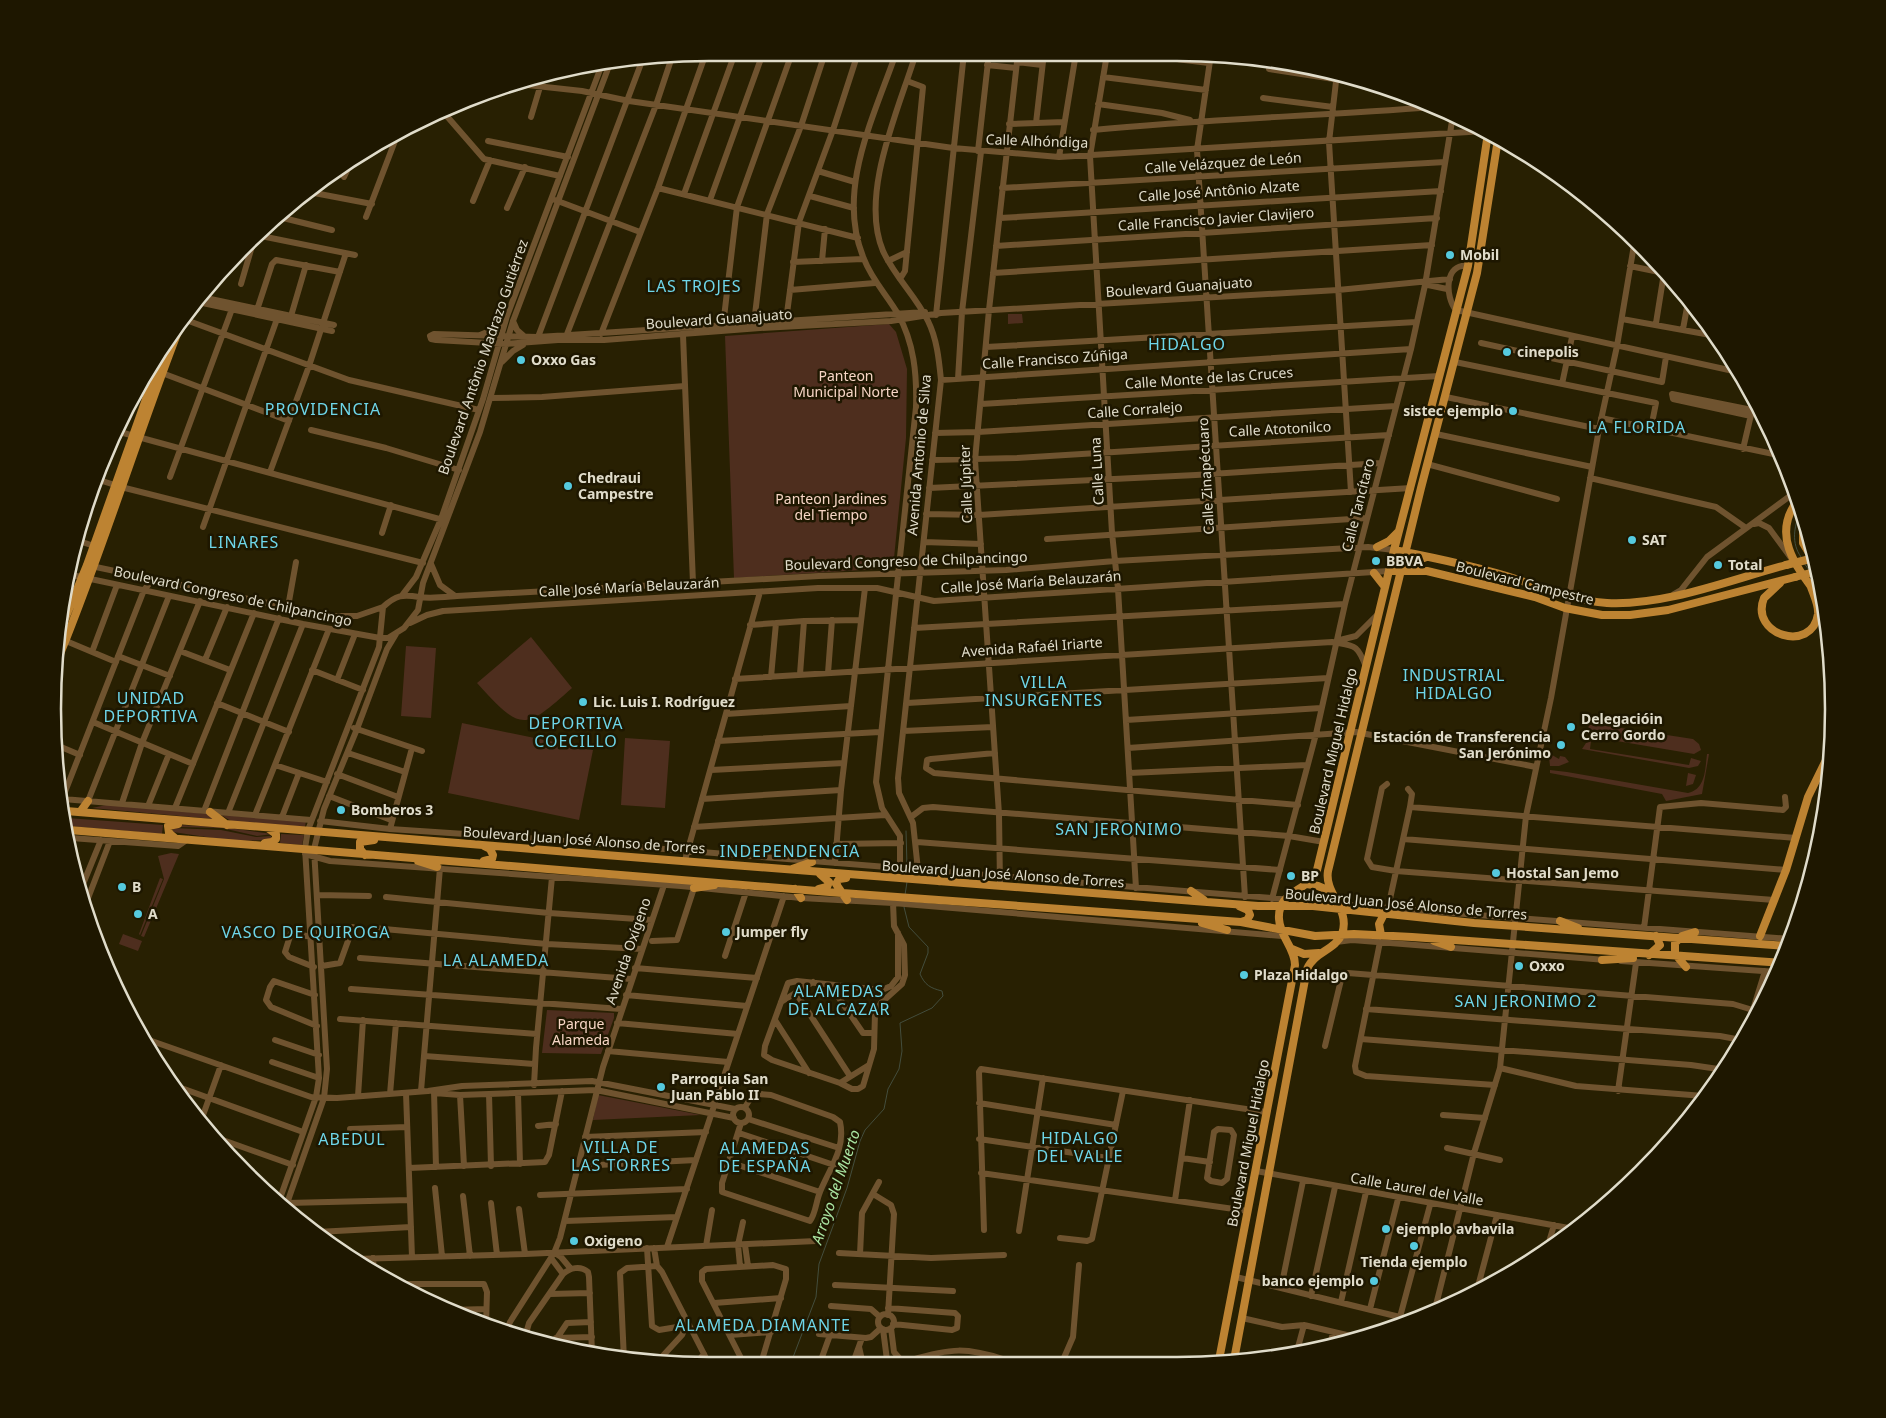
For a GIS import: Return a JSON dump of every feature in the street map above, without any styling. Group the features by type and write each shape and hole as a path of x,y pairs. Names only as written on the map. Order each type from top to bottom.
{"main road":[{"name":"Boulevard Miguel Hidalgo","path":"1283,902 1296,889 1307,884 1316,874 1394,550 1468,266 1486,140"},
{"name":"Boulevard Miguel Hidalgo","path":"1330,891 1328,871 1427,464 1446,397 1478,268 1497,146"},
{"path":"1468,266 1473,270 1468,309"},
{"path":"135,438 173,345"},
{"path":"69,611 91,566 157,370"},
{"path":"91,566 94,546 118,486"},
{"path":"1791,505 1786,526 1791,558 1813,588"},
{"path":"1377,547 1389,541 1399,531"},
{"name":"Boulevard Campestre","path":"1394,550 1519,580 1568,597 1608,603 1634,602 1670,596 1807,560"},
{"path":"1389,572 1427,557"},
{"name":"Boulevard Campestre","path":"1402,568 1435,572 1535,597 1565,608 1602,615 1642,615 1810,573"},
{"path":"1374,573 1385,587"},
{"path":"66,641 85,578"},
{"path":"1786,580 1767,594 1762,608 1768,626 1776,633 1786,637 1803,635 1816,620 1817,613"},
{"path":"1810,584 1814,596"},
{"path":"1760,936 1786,870 1808,797 1821,770"},
{"path":"78,812 88,801"},
{"path":"207,811 227,825"},
{"name":"Boulevard Juan José Alonso de Torres","path":"70,812 268,828 416,835 482,845 629,856 665,854 818,873 1000,885 1233,904 1264,906 1283,902 1341,909 1386,911 1515,926 1779,945"},
{"path":"175,838 168,831 168,826 171,824 217,824"},
{"path":"233,843 272,842 277,836 268,828"},
{"path":"74,830 111,837"},
{"path":"74,830 94,839 111,837 175,838 314,853 462,861 744,883 880,896 905,901 1241,922 1281,933 1315,936 1341,935 1380,939 1425,938 1512,949 1650,955 1772,963"},
{"path":"365,855 359,846 360,842 364,840 416,835"},
{"path":"462,861 492,859 493,852 482,845"},
{"path":"404,857 439,868"},
{"path":"791,870 812,862"},
{"path":"928,871 939,881"},
{"path":"809,890 828,885 827,879 818,873"},
{"path":"847,900 836,884 839,879 860,879 868,876"},
{"path":"694,888 744,883"},
{"path":"1307,884 1330,891 1338,900 1341,909 1341,935"},
{"path":"795,889 801,898"},
{"path":"1191,892 1208,902"},
{"path":"862,901 880,896"},
{"path":"1283,902 1279,917 1281,933 1292,949 1304,954 1319,953"},
{"path":"1233,904 1250,913 1249,918 1241,922"},
{"path":"1363,906 1386,911 1379,924 1380,939"},
{"path":"1188,919 1227,930"},
{"path":"1560,921 1584,931"},
{"path":"1593,932 1610,926"},
{"path":"1686,967 1674,952 1674,946 1679,938 1695,932"},
{"name":"Boulevard Miguel Hidalgo","path":"1235,1353 1307,969 1319,953 1336,942 1341,935"},
{"path":"1602,960 1650,955 1660,945 1656,936"},
{"path":"1425,938 1451,948"},
{"name":"Boulevard Miguel Hidalgo","path":"1221,1355 1295,965 1292,949"}],"street":[{"path":"601,334 658,188 703,61"},
{"path":"684,194 732,61"},
{"path":"710,200 760,61"},
{"path":"723,326 737,207 789,61"},
{"path":"754,323 767,214 801,126 822,61"},
{"path":"786,321 799,222 810,196 855,61"},
{"path":"893,61 855,182 854,208 863,259 875,284 901,317 911,349 917,383 899,573 876,782 878,798 885,815 896,827 901,843 903,868"},
{"name":"Avenida Antonio de Silva","path":"913,61 887,139 875,201 879,239 888,261 923,314 937,348 941,380 909,667 898,786 902,801 911,818 917,842 915,870"},
{"path":"938,313 963,61"},
{"path":"958,379 962,312 988,61"},
{"name":"Calle Júpiter","path":"1000,885 999,814 975,460 989,310 1017,61"},
{"path":"1036,123 1043,61"},
{"path":"1059,157 1075,61"},
{"name":"Calle Luna","path":"1106,61 1090,156 1092,212 1136,888"},
{"path":"1204,62 1210,63"},
{"path":"567,334 656,105 670,63"},
{"name":"Calle Zinapécuaro","path":"1210,63 1197,150 1230,648 1244,897"},
{"path":"538,337 629,101 641,65"},
{"path":"988,65 1042,65"},
{"path":"1269,69 1281,70"},
{"name":"Boulevard Antônio Madrazo Gutiérrez","path":"403,594 413,582 444,520 491,398 513,321 555,200 560,176 607,70"},
{"name":"Boulevard Antônio Madrazo Gutiérrez","path":"410,623 418,610 419,597 480,410 507,316 555,200 595,95 600,71"},
{"path":"1103,77 1206,90"},
{"path":"900,279 905,271 923,86 907,81"},
{"path":"1336,81 1329,142 1346,409 1346,438 1351,492"},
{"name":"Calle Alhóndiga","path":"532,86 980,152 1059,157 1472,133"},
{"path":"531,117 540,87"},
{"path":"1263,98 1333,107"},
{"path":"1098,104 1162,113 1191,120"},
{"path":"1093,130 1191,120 1332,115 1418,108"},
{"path":"448,117 478,154 490,160 560,176"},
{"path":"1009,124 1064,122"},
{"name":"Calle Tancítaro","path":"1272,899 1316,734 1335,642 1410,349 1432,245 1451,123"},
{"path":"488,141 568,157"},
{"path":"366,217 392,144"},
{"path":"473,201 490,160"},
{"name":"Calle Velázquez de León","path":"1002,188 1200,178 1445,162"},
{"path":"507,208 525,167"},
{"path":"818,171 855,182"},
{"path":"344,177 346,172"},
{"path":"658,188 858,238"},
{"name":"Calle José Antônio Alzate","path":"1000,218 1332,196 1441,191"},
{"path":"317,194 372,204"},
{"path":"810,196 854,208"},
{"path":"555,200 640,232"},
{"name":"Calle Francisco Javier Clavijero","path":"996,246 1436,218"},
{"path":"286,219 332,230"},
{"path":"822,261 825,229"},
{"path":"265,238 355,254"},
{"path":"994,273 1432,245"},
{"path":"1437,1302 1474,1154 1500,1068 1507,987 1521,880 1526,816 1606,392 1617,346 1633,249"},
{"path":"240,284 251,251"},
{"path":"270,472 310,366 346,252"},
{"path":"888,261 907,252"},
{"path":"793,262 863,259"},
{"path":"257,311 274,261 340,272"},
{"path":"291,316 306,265"},
{"name":"Boulevard Guanajuato","path":"479,340 589,340 683,335 923,314 1338,290 1450,279 1458,268 1468,266"},
{"path":"1630,266 1654,271"},
{"path":"1450,279 1449,299 1456,310 1468,309 1572,337 1729,370"},
{"path":"1656,323 1663,281"},
{"name":"Boulevard Guanajuato","path":"1423,283 1448,289"},
{"path":"790,290 875,284"},
{"path":"208,299 257,311 278,319 323,325"},
{"path":"205,303 232,309 291,316 333,328"},
{"path":"170,477 232,309"},
{"path":"1683,329 1687,310"},
{"path":"494,357 479,340 434,334 430,336 431,339 436,340 479,340 507,316"},
{"name":"Boulevard Guanajuato","path":"526,340 567,334 601,334 786,321 901,317"},
{"path":"1622,318 1704,332"},
{"path":"203,528 278,319"},
{"path":"190,321 349,380 480,410"},
{"path":"501,363 526,340 517,330 513,321"},
{"path":"986,347 1101,342 1416,322"},
{"path":"683,335 693,583"},
{"path":"1562,384 1572,337"},
{"path":"1481,343 1662,382 1666,357"},
{"name":"Calle Francisco Zúñiga","path":"941,380 1410,349"},
{"path":"1455,362 1656,403 1651,428"},
{"path":"162,373 288,421"},
{"name":"Calle Monte de las Cruces","path":"981,404 1439,376"},
{"path":"491,398 542,397 685,386"},
{"path":"145,391 149,392"},
{"path":"1672,394 1751,413 1684,402 1673,399 1672,394"},
{"path":"1446,397 1599,429"},
{"name":"Calle Corralejo","path":"935,433 978,432 1396,406"},
{"path":"1743,449 1751,413"},
{"path":"1601,418 1772,454"},
{"path":"311,430 386,448 459,470"},
{"path":"123,434 444,520"},
{"path":"1436,434 1592,467"},
{"name":"Calle Atotonilco","path":"932,460 975,460 1389,435"},
{"path":"929,488 1218,474 1381,463"},
{"path":"1427,464 1557,499"},
{"path":"1590,478 1721,508 1748,527"},
{"path":"103,481 209,510 423,562"},
{"path":"926,514 979,515 1411,488"},
{"path":"1670,596 1679,592 1707,557 1772,507 1789,498"},
{"path":"382,533 391,505"},
{"path":"1748,527 1759,522 1772,507"},
{"path":"1047,539 1112,533 1221,529 1367,518"},
{"path":"1759,522 1769,528 1791,558"},
{"path":"83,542 94,546"},
{"path":"924,542 981,544"},
{"name":"Boulevard Congreso de Chilpancingo","path":"91,566 288,608 344,616 366,614 383,607 396,596 403,594 419,597 512,594 693,583 920,572 982,571 1115,561 1377,547 1394,550"},
{"path":"288,608 296,562"},
{"path":"430,563 440,585 457,596"},
{"name":"Calle José María Belauzarán","path":"397,633 410,623 434,612 512,606 865,588 897,591 934,601 1225,582 1352,576 1389,572"},
{"name":"Boulevard Congreso de Chilpancingo","path":"76,576 227,606 303,624 380,638"},
{"path":"67,789 144,590 153,579"},
{"path":"1688,580 1689,587 1697,589"},
{"path":"92,652 118,585"},
{"path":"835,863 838,817 865,588"},
{"path":"686,856 760,592"},
{"path":"512,594 512,606"},
{"path":"88,801 169,596"},
{"path":"122,803 142,742 200,601"},
{"path":"914,628 1345,604"},
{"path":"207,811 275,618 276,605"},
{"path":"205,660 227,606"},
{"path":"281,1195 316,1097 319,1078 314,967 305,851 308,830 364,690 379,647 383,607"},
{"path":"175,808 254,613"},
{"name":"Avenida Rafaél Iriarte","path":"1335,642 1356,636 1379,614"},
{"path":"828,673 832,620"},
{"path":"750,625 804,621 860,620"},
{"path":"800,674 804,621"},
{"path":"771,677 776,623"},
{"path":"228,813 303,624"},
{"path":"256,815 329,629"},
{"path":"380,638 388,638 397,633"},
{"path":"288,1201 324,1098 327,1070 314,853 318,831 337,774 348,753 387,649 397,633"},
{"path":"337,680 355,634"},
{"path":"66,641 92,652 142,665 170,676"},
{"name":"Avenida Rafaél Iriarte","path":"735,679 855,670 1335,642 1348,643 1355,646 1366,667"},
{"path":"180,651 230,670"},
{"path":"312,670 364,690"},
{"path":"907,703 1328,678"},
{"path":"217,703 289,732"},
{"path":"726,714 851,706"},
{"path":"1126,720 1321,708"},
{"path":"93,722 193,764"},
{"path":"349,726 422,751"},
{"path":"903,731 993,727"},
{"path":"718,742 880,732"},
{"path":"1128,748 1351,732 1536,767"},
{"path":"63,748 80,754"},
{"path":"390,829 412,748"},
{"path":"348,753 405,772"},
{"path":"995,753 931,759 927,760 926,765 931,772 1298,805"},
{"path":"148,806 170,754"},
{"path":"711,770 844,763"},
{"path":"275,765 328,782"},
{"path":"1129,773 1307,765"},
{"path":"282,817 300,773"},
{"path":"337,774 398,797"},
{"path":"1387,784 1382,788 1367,859 1370,866 1396,871 1774,900"},
{"path":"1386,911 1410,807 1412,794 1408,789"},
{"path":"702,799 841,790"},
{"path":"329,796 391,820"},
{"path":"1644,928 1647,890 1660,807 1665,805 1708,803 1783,810 1786,807 1785,797"},
{"path":"68,799 311,820"},
{"path":"1410,807 1796,838"},
{"path":"911,818 925,808 1241,834 1289,836 1324,842"},
{"path":"694,827 885,815"},
{"name":"Boulevard Juan José Alonso de Torres","path":"320,821 390,829 416,835 629,846 665,854"},
{"path":"89,895 111,837 178,846 188,839"},
{"path":"75,838 94,839 84,879"},
{"path":"1403,840 1786,870"},
{"path":"917,842 1280,870"},
{"path":"836,844 901,843"},
{"path":"629,846 629,856"},
{"path":"314,853 330,861 664,885 801,898 893,903 905,901 1227,930 1281,933"},
{"name":"Boulevard Juan José Alonso de Torres","path":"686,856 903,868 1272,899 1283,902"},
{"path":"436,1167 424,1056 439,868"},
{"path":"534,1085 534,1064 552,877"},
{"name":"Avenida Oxígeno","path":"509,1325 514,1314 553,1256 566,1221 598,1082 616,1023 664,885"},
{"path":"652,941 672,942 679,938 694,888"},
{"path":"725,956 746,892"},
{"path":"318,895 369,896"},
{"path":"668,1247 784,896"},
{"path":"386,897 549,913 652,920"},
{"name":"Boulevard Juan José Alonso de Torres","path":"1338,900 1363,906"},
{"path":"893,903 894,922 898,933 902,975 902,984 877,1006 874,1050 862,1087 852,1089 840,1082 772,1060 764,1055 765,1046 789,982 813,982 882,990 891,986 902,975"},
{"name":"Boulevard Juan José Alonso de Torres","path":"1386,911 1516,917 1610,926 1782,938"},
{"path":"322,966 340,963 353,927"},
{"path":"373,928 546,944 642,949"},
{"path":"312,937 291,933 285,952 288,958 314,967"},
{"path":"1336,942 1380,939 1451,948 1512,949 1602,960 1768,972"},
{"path":"1380,939 1355,1070 1366,1076 1495,1084"},
{"path":"360,958 542,974 631,979"},
{"path":"1618,1091 1636,962"},
{"path":"635,968 757,978"},
{"path":"1760,990 1765,972"},
{"path":"1325,1046 1342,976 1351,973 1733,1004 1751,1009"},
{"path":"315,995 274,981 266,1000 271,1007 317,1026"},
{"path":"782,1002 813,982"},
{"path":"837,985 839,998 863,1033 874,1033"},
{"path":"351,989 621,1009"},
{"path":"796,993 850,1076"},
{"path":"626,995 747,1006"},
{"path":"1366,1009 1720,1036 1734,1039"},
{"path":"340,1019 537,1034"},
{"path":"358,1096 363,1020"},
{"path":"775,1020 809,1073"},
{"path":"390,1094 396,1023"},
{"path":"616,1023 738,1034"},
{"path":"1361,1039 1716,1069"},
{"path":"152,1040 299,1094 324,1098 406,1093 462,1086 598,1082 735,1109 740,1106 745,1107"},
{"path":"275,1040 319,1055"},
{"path":"608,1051 728,1062"},
{"path":"424,1056 534,1064"},
{"path":"272,1062 319,1078"},
{"path":"204,1114 221,1064"},
{"path":"840,1082 869,1066"},
{"path":"1500,1068 1568,1085 1618,1091 1696,1096"},
{"path":"984,1230 979,1139 979,1072 984,1070 1044,1078 1266,1112"},
{"path":"1019,1231 1044,1078"},
{"path":"185,1089 303,1132"},
{"path":"429,1091 460,1095 596,1090 734,1118 741,1123"},
{"path":"1060,1238 1085,1241 1091,1240 1093,1236 1123,1091"},
{"path":"409,1168 490,1166 546,1160 562,1092"},
{"path":"406,1093 412,1256"},
{"path":"518,1093 520,1164"},
{"path":"658,1102 660,1093"},
{"path":"489,1094 490,1166"},
{"path":"745,1107 752,1096 765,1094 837,1118 841,1130 839,1148 834,1165 820,1192 813,1218 810,1221 722,1192 722,1183 741,1123 748,1119 839,1148"},
{"path":"460,1095 464,1166"},
{"path":"1175,1200 1190,1100"},
{"path":"979,1104 1116,1125"},
{"path":"745,1107 749,1113 748,1119"},
{"path":"734,1118 735,1109"},
{"path":"1443,1115 1484,1118"},
{"path":"538,1126 556,1124"},
{"path":"350,1129 407,1127"},
{"path":"1215,1130 1231,1130 1234,1135 1226,1180 1222,1183 1208,1180 1210,1162 1215,1130"},
{"path":"585,1137 706,1132"},
{"path":"739,1133 834,1165"},
{"path":"979,1139 1108,1158"},
{"path":"227,1142 299,1168"},
{"path":"1448,1148 1500,1160"},
{"path":"1182,1158 1210,1162"},
{"path":"578,1166 696,1160"},
{"path":"729,1162 820,1192"},
{"name":"Calle Laurel del Valle","path":"1256,1171 1430,1205 1565,1228"},
{"path":"981,1173 1248,1211"},
{"path":"1281,1288 1304,1181"},
{"path":"860,1254 862,1213 879,1182"},
{"path":"1311,1296 1335,1187"},
{"path":"435,1188 442,1256"},
{"path":"540,1195 687,1188"},
{"path":"1341,1302 1366,1192"},
{"path":"873,1194 893,1208 888,1312 892,1318 894,1352 898,1357"},
{"path":"463,1196 470,1256"},
{"path":"1370,1310 1398,1199"},
{"path":"294,1206 410,1200"},
{"path":"491,1203 497,1255"},
{"path":"1400,1316 1430,1205"},
{"path":"519,1209 525,1254"},
{"path":"706,1246 712,1210"},
{"path":"1479,1281 1497,1215"},
{"path":"566,1221 677,1217"},
{"path":"744,1222 742,1245 744,1266"},
{"path":"1550,1238 1554,1226"},
{"path":"327,1231 411,1227"},
{"path":"553,1256 668,1247 816,1241"},
{"path":"651,1248 657,1266 662,1272 688,1326 706,1357"},
{"path":"651,1248 648,1266 652,1326 659,1330 688,1326"},
{"path":"839,1252 956,1259 1004,1255"},
{"path":"366,1258 525,1254 562,1257 571,1269"},
{"path":"553,1256 563,1274"},
{"path":"373,1258 373,1263"},
{"path":"741,1357 702,1281 702,1272 711,1268 778,1265 786,1269 787,1276 763,1357"},
{"path":"1064,1357 1072,1337 1079,1265"},
{"path":"624,1351 620,1274 627,1268 657,1266"},
{"path":"527,1330 529,1323 563,1274 571,1269 583,1268 588,1272 592,1346"},
{"path":"1236,1277 1399,1317"},
{"path":"412,1284 481,1284 486,1289 486,1316"},
{"path":"835,1285 953,1291"},
{"path":"550,1294 590,1293"},
{"path":"714,1303 781,1298"},
{"path":"831,1306 871,1309 880,1317"},
{"path":"468,1310 486,1309"},
{"path":"819,1334 862,1338 871,1337 882,1328 892,1326 952,1330 957,1328 958,1316 955,1313 888,1312 880,1317 878,1324 882,1328 887,1357"},
{"path":"1242,1318 1282,1327 1304,1325 1345,1335"},
{"path":"557,1338 567,1323 591,1322"},
{"path":"1299,1345 1304,1325"},
{"path":"664,1355 688,1326"},
{"path":"730,1335 771,1332"},
{"path":"1332,1338 1333,1332"},
{"path":"822,1357 830,1335"},
{"path":"564,1340 592,1337"},
{"path":"855,1357 862,1338"},
{"path":"859,1346 861,1357"},
{"path":"923,1357 955,1349 986,1353 997,1357"}],"green space":[{"path":"1008,314 1022,314 1023,323 1008,324"},
{"path":"889,324 896,332 907,369 906,438 893,568 734,578 725,336"},
{"path":"531,637 572,688 543,713 523,720 513,717 504,710 477,683"},
{"path":"406,646 436,648 431,718 401,716"},
{"path":"462,723 593,750 579,820 448,793"},
{"path":"1595,724 1693,739 1699,744 1701,750 1694,754 1593,737 1587,734 1589,725"},
{"path":"625,738 670,741 665,808 621,805"},
{"path":"1591,741 1590,749 1689,765 1691,758 1701,761 1698,766 1689,768 1582,749 1586,743"},
{"path":"1707,754 1709,754 1702,794 1666,801 1662,794 1550,773 1550,770 1567,772 1688,793 1694,791 1704,778"},
{"path":"1552,755 1559,759 1560,756 1565,757 1569,762 1559,766 1550,766 1549,757"},
{"path":"1688,773 1696,775 1693,784 1686,786"},
{"path":"111,804 207,814 213,819 92,808"},
{"path":"221,815 306,821 305,827 231,821"},
{"path":"71,818 163,825 162,834 73,826"},
{"path":"179,825 222,827 273,834 257,836 222,828 177,827"},
{"path":"173,828 221,830 256,837 271,836 271,840 233,841 173,832"},
{"path":"281,834 304,835 302,845 280,843"},
{"path":"171,853 179,854 144,937 141,936 164,879 158,856"},
{"path":"160,878 163,879 140,935 139,934"},
{"path":"123,934 142,941 138,951 119,944"},
{"name":"Parque Alameda","path":"547,1010 614,1013 614,1018 601,1054 542,1053"},
{"path":"598,1095 701,1115 593,1120"}],"waterway":[{"path":"1797,521 1794,535 1801,557"},
{"path":"1804,563 1809,570"},
{"name":"Arroyo del Muerto","path":"906,831 907,865"},
{"name":"Arroyo del Muerto","path":"905,895 907,882"},
{"name":"Arroyo del Muerto","path":"793,1357 816,1297 819,1264 847,1188 860,1141 865,1130 884,1109 888,1089 899,1069 902,1051 900,1023 932,1008 943,996 942,991 928,986 920,974 928,953 928,947 909,927 904,907"}],"place":[{"name":"Mobil","path":"1450,255"},
{"name":"cinepolis","path":"1507,352"},
{"name":"Oxxo Gas","path":"521,360"},
{"name":"sistec ejemplo","path":"1513,411"},
{"name":"Chedraui Campestre","path":"568,486"},
{"name":"SAT","path":"1632,540"},
{"name":"BBVA","path":"1376,561"},
{"name":"Total","path":"1718,565"},
{"name":"Lic. Luis I. Rodríguez","path":"583,702"},
{"name":"Delegacióin Cerro Gordo","path":"1571,727"},
{"name":"Estación de Transferencia San Jerónimo","path":"1561,745"},
{"name":"Bomberos 3","path":"341,810"},
{"name":"Hostal San Jemo","path":"1496,873"},
{"name":"BP","path":"1291,876"},
{"name":"B","path":"122,887"},
{"name":"A","path":"138,914"},
{"name":"Jumper fly","path":"726,932"},
{"name":"Oxxo","path":"1519,966"},
{"name":"Plaza Hidalgo","path":"1244,975"},
{"name":"Parroquia San Juan Pablo II","path":"661,1087"},
{"name":"ejemplo avbavila","path":"1386,1229"},
{"name":"Oxigeno","path":"574,1241"},
{"name":"Tienda ejemplo","path":"1414,1246"},
{"name":"banco ejemplo","path":"1374,1281"}],"district":[{"name":"LAS TROJES","path":"694,286"},
{"name":"HIDALGO","path":"1187,344"},
{"name":"PROVIDENCIA","path":"323,409"},
{"name":"LA FLORIDA","path":"1637,427"},
{"name":"LINARES","path":"244,542"},
{"name":"INDUSTRIAL HIDALGO","path":"1454,684"},
{"name":"VILLA INSURGENTES","path":"1044,691"},
{"name":"UNIDAD DEPORTIVA","path":"151,707"},
{"name":"DEPORTIVA COECILLO","path":"576,732"},
{"name":"SAN JERONIMO","path":"1119,829"},
{"name":"INDEPENDENCIA","path":"790,851"},
{"name":"VASCO DE QUIROGA","path":"306,932"},
{"name":"LA ALAMEDA","path":"496,960"},
{"name":"ALAMEDAS DE ALCAZAR","path":"839,1000"},
{"name":"SAN JERONIMO 2","path":"1526,1001"},
{"name":"ABEDUL","path":"352,1139"},
{"name":"HIDALGO DEL VALLE","path":"1080,1147"},
{"name":"VILLA DE LAS TORRES","path":"621,1156"},
{"name":"ALAMEDAS DE ESPAÑA","path":"765,1157"},
{"name":"ALAMEDA DIAMANTE","path":"763,1325"}],"park label":[{"name":"Panteon Municipal Norte","path":"846,384"},
{"name":"Panteon Jardines del Tiempo","path":"831,508"}]}
